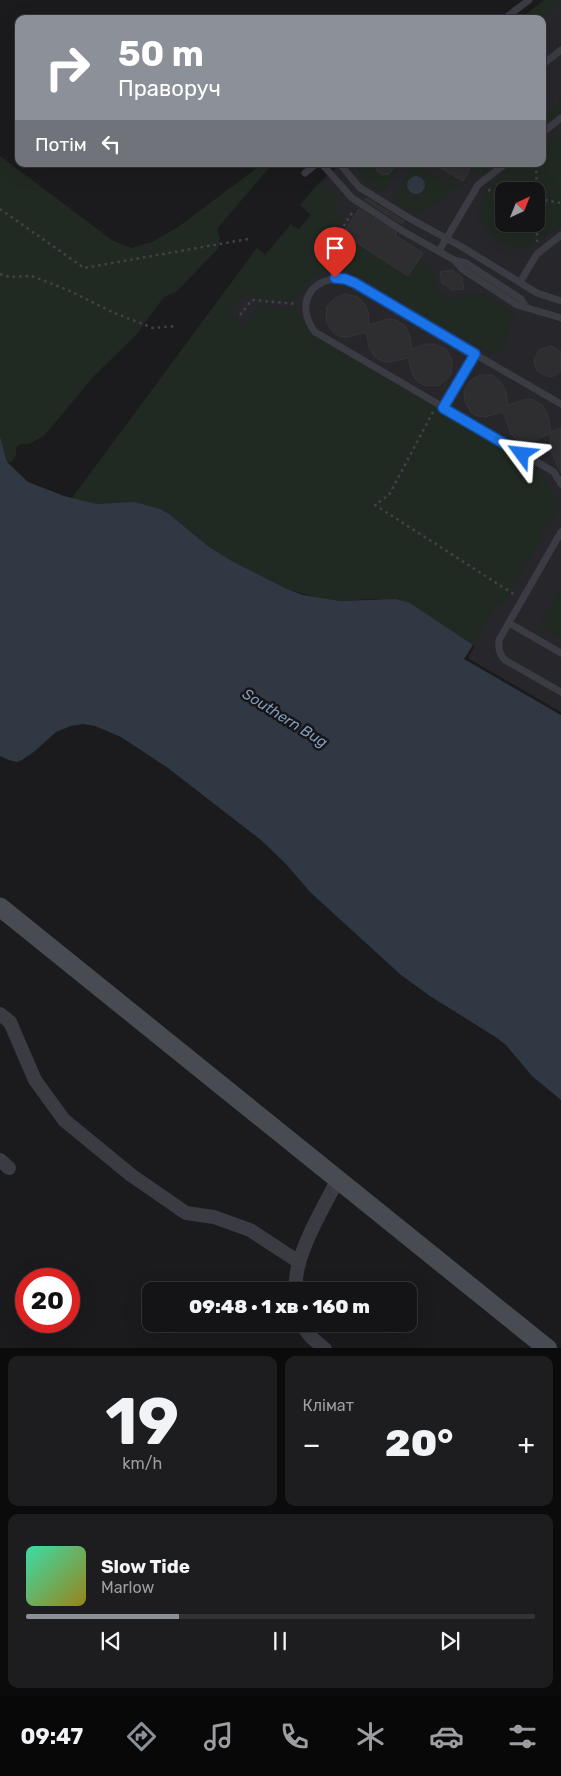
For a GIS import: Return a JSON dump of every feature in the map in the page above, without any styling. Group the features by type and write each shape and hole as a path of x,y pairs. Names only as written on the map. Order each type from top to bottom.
{"street":[{"path":"0,907 548,1348"},
{"path":"0,1014 10,1022 35,1080 64,1120 131,1175 186,1213 214,1217 250,1230 299,1262"},
{"path":"296,1282 304,1246 338,1179"},
{"path":"307,1332 325,1348"}],"lane":[{"path":"509,15 528,0"},
{"path":"546,62 561,50"},
{"path":"546,130 561,118"},
{"path":"546,131 561,124"},
{"path":"305,172 312,167"},
{"path":"325,167 352,198 358,202 464,266 526,307 561,318"},
{"path":"343,167 360,186 409,218 537,293 561,301"},
{"path":"439,251 477,188 502,167"},
{"path":"520,282 537,254 561,235"},
{"path":"561,404 355,283 335,278 324,280 309,295 306,304 307,319 315,332 554,472 561,484"},
{"path":"440,406 475,354"},
{"path":"561,532 499,640 498,646 505,660 561,692"},
{"path":"509,623 561,653"}],"path":[{"path":"536,167 536,182"},
{"path":"477,188 495,191"},
{"path":"545,200 561,203"},
{"path":"335,278 339,233 358,202"},
{"path":"0,209 84,268 248,240"},
{"path":"537,232 537,254"},
{"path":"0,274 10,277 32,276 70,290 112,312 153,328 178,326"},
{"path":"240,315 252,300 306,304"},
{"path":"440,406 389,495 375,505 522,600"}],"shaded area":[{"path":"544,0 561,0 561,715 464,659 410,603 287,589 230,560 72,498 257,248 265,255 291,224 299,230 311,214 300,205 318,184 338,167 546,167 546,15 525,15"},
{"path":"544,0 561,0 542,15 525,15"},
{"path":"561,101 561,112 546,124 546,114"},
{"path":"557,136 561,136 561,225 546,237 529,246 519,248 501,244 488,231 483,223 481,214 481,204 486,192 500,176 513,167 546,167 546,142"},
{"path":"0,156 112,240 131,248 152,242 178,227 258,167 269,167 217,229 220,238 218,249 176,292 164,297 136,335 93,377 44,436 29,444 20,444 16,448 16,455 12,462 7,462 0,436"},
{"path":"358,167 399,167 383,194 370,185"},
{"path":"411,167 419,167 447,182 451,175 456,179 457,187 425,211 411,211 392,201"},
{"path":"467,167 491,167 481,175"},
{"path":"318,184 339,198 333,210 344,219 336,232 333,270 317,275 301,294 292,300 270,300 244,294 229,313 244,325 260,306 293,308 312,335 537,465 560,506 503,605 497,602 473,645 410,603 387,598 340,601 318,598 287,589 209,547 169,514 160,509 135,502 96,504 72,498 257,248 265,255 291,224 298,230 311,215 300,205"},
{"path":"343,234 408,276 419,259 431,268 436,289 450,298 484,293 514,313 504,348 495,354 487,352 350,272 339,270"},
{"path":"561,589 561,639 539,626"}],"water":[{"path":"416,176 422,179 425,185 422,191 416,194 410,191 407,185 410,179"},
{"name":"Southern Bug","path":"0,436 7,462 28,482 64,496 96,504 135,502 160,509 169,514 209,547 287,589 303,595 340,601 396,599 410,603 473,645 465,659 561,715 561,1100 532,1076 506,1045 401,975 310,892 286,864 261,840 168,768 121,737 95,726 83,724 56,732 35,751 17,762 0,756"}],"pier":[{"path":"473,645 475,646 468,658 561,712 561,715 464,659"}],"building":[{"path":"375,167 395,167 389,174 383,175"},
{"path":"439,167 466,167 470,169 463,181"},
{"path":"366,198 404,221 402,224 365,200"},
{"path":"359,209 397,233 395,235 423,253 408,276 343,234"},
{"path":"452,270 462,277 464,289 453,290 442,283 440,272"},
{"path":"345,294 358,297 364,303 368,311 369,325 388,319 396,320 404,325 409,332 412,349 426,344 434,344 446,349 452,360 451,375 440,385 424,385 417,381 413,375 408,358 389,362 375,357 369,347 366,332 347,337 339,336 333,332 326,322 327,307 335,298"},
{"path":"549,346 561,352 561,371 549,377 536,369 534,359 539,350"},
{"path":"480,375 492,375 499,380 506,391 508,405 526,399 534,400 542,405 548,415 551,433 536,440 524,441 516,439 511,434 503,412 485,417 477,416 471,412 465,402 464,391 470,381"},
{"path":"561,427 561,473 551,452 550,433"}],"route":[{"path":"335,278 355,283 475,354 443,408 522,454"}]}
